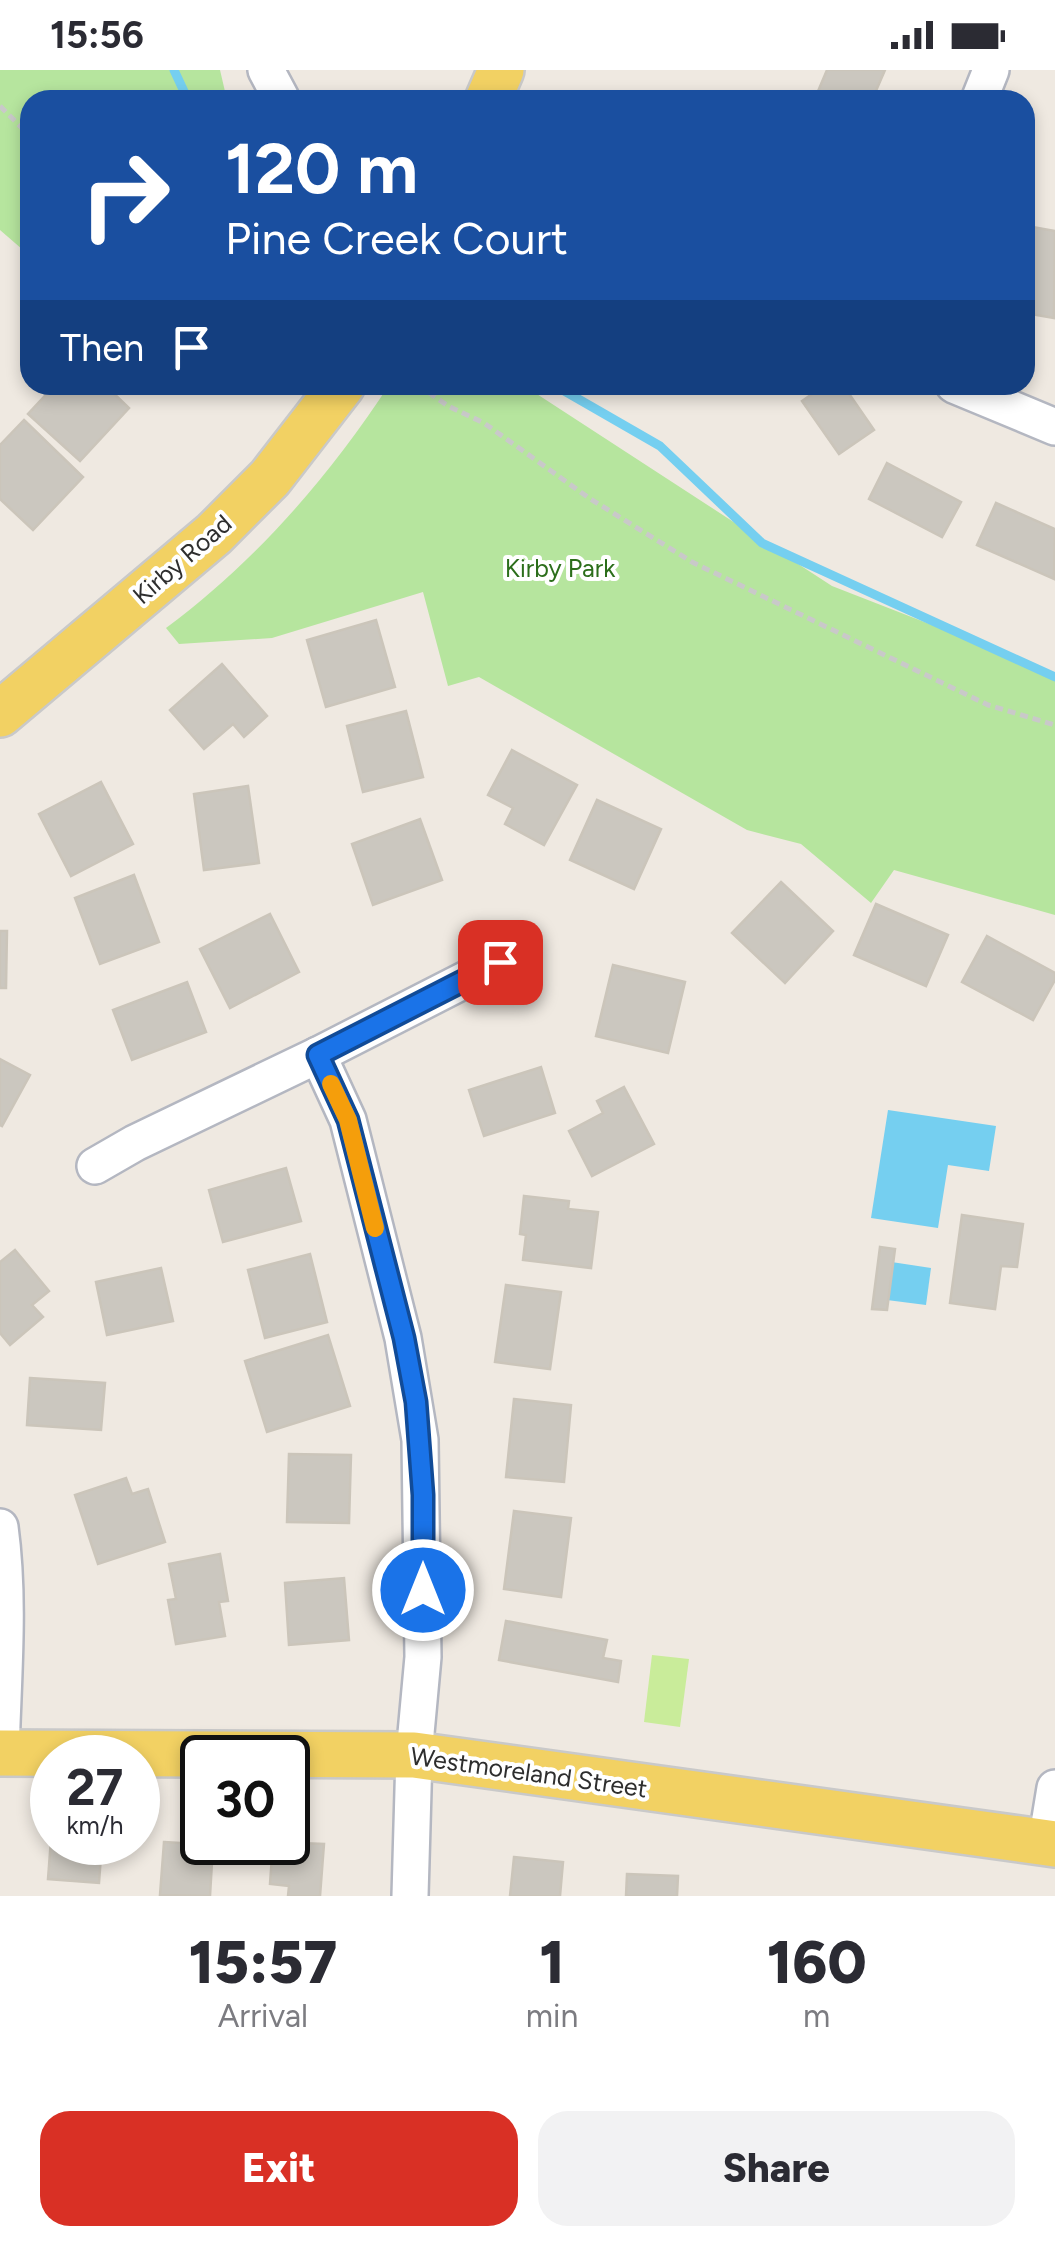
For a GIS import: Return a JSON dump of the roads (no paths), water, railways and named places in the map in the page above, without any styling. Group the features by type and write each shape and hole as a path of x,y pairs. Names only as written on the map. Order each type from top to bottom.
{"main road":[{"name":"Kirby Road","path":"0,714 214,534 270,478 334,395"},
{"name":"Westmoreland Street","path":"0,1752 414,1754 1051,1844"}],"street":[{"path":"972,395 1055,427"},
{"path":"95,1166 500,962"},
{"path":"318,1055 348,1120 404,1338 416,1402 423,1495 423,1657 414,1754 410,1896"},
{"path":"0,1527 6,1622 0,1752"},
{"path":"1051,1844 1055,1788"}],"water":[{"path":"888,1110 996,1126 989,1171 948,1165 938,1228 871,1218"},
{"path":"885,1261 931,1268 926,1305 879,1299"}],"waterway":[{"path":"174,70 183,90"},
{"path":"571,395 660,446 762,543 1055,677"}],"park label":[{"name":"Kirby Park","path":"560,568"}]}
